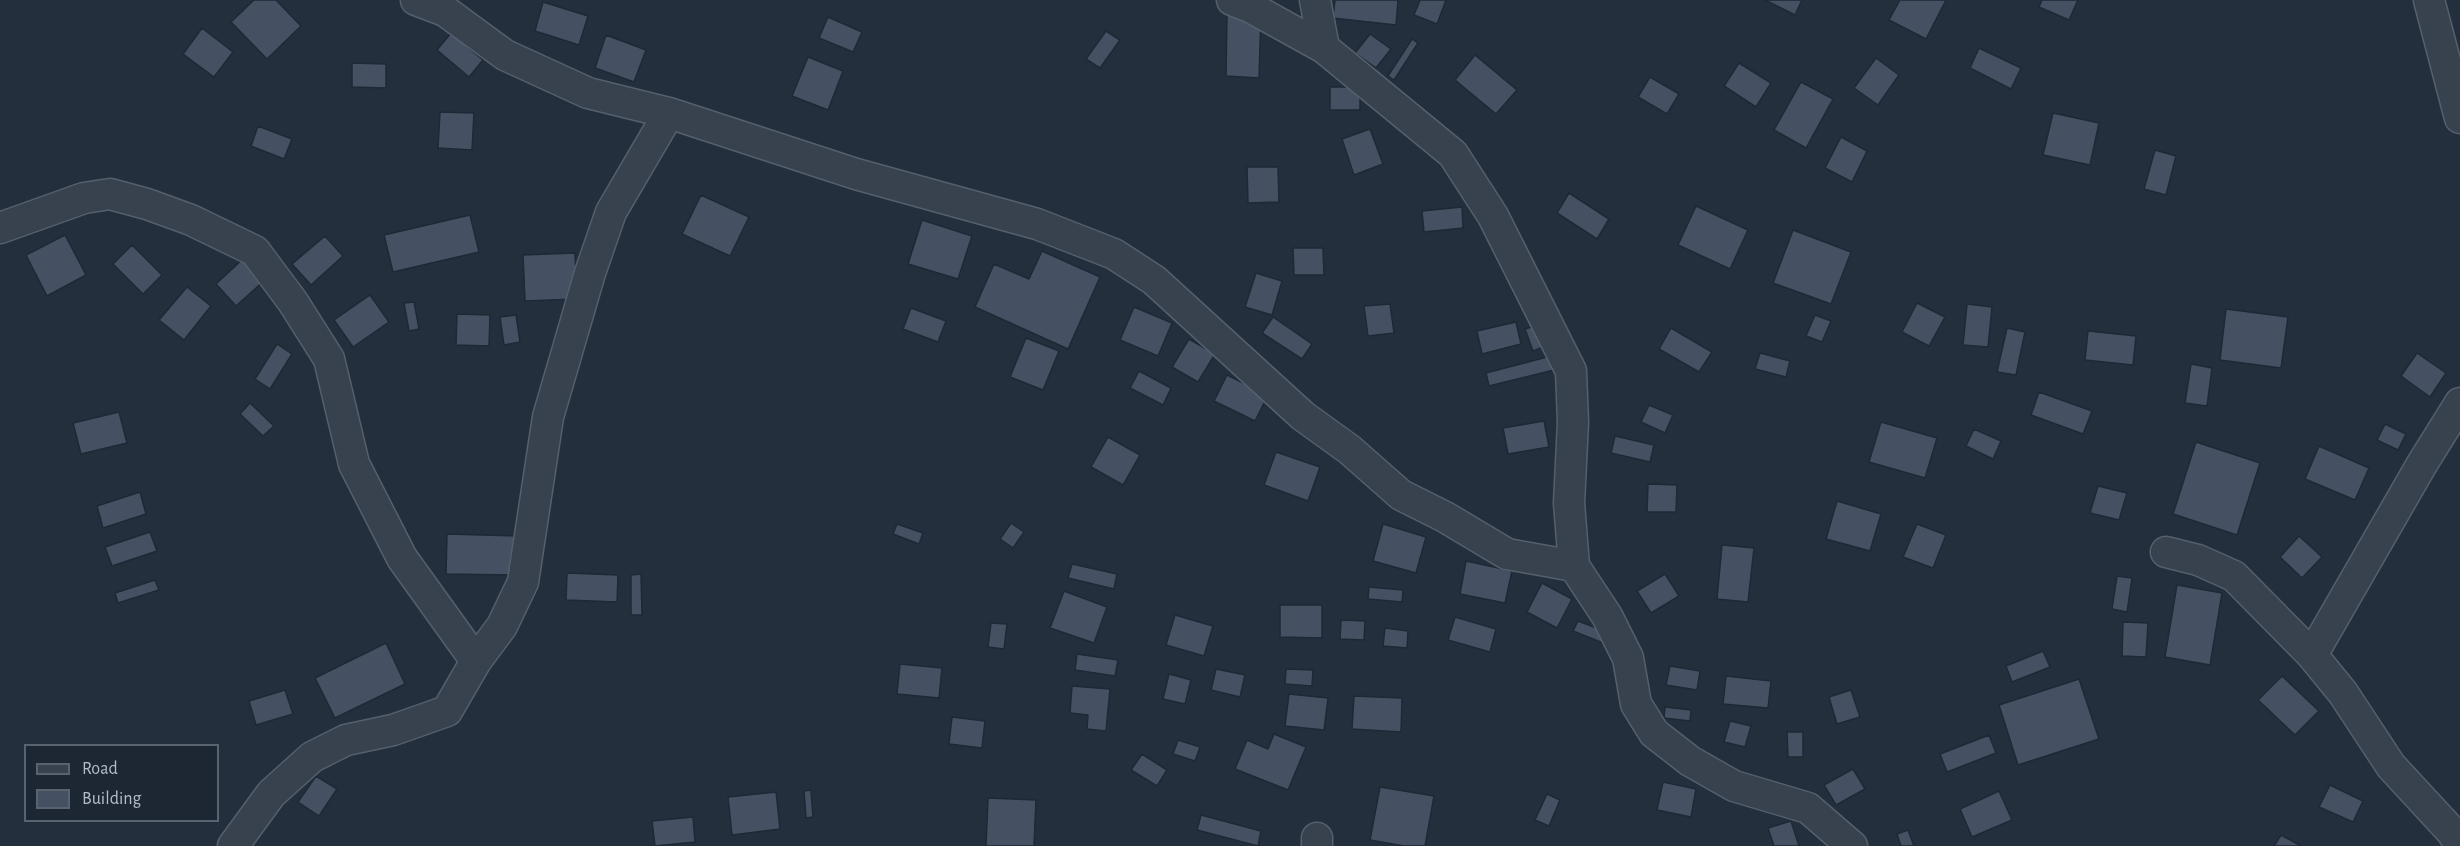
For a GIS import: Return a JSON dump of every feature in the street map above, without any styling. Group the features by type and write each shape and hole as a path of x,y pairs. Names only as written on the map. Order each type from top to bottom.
{"street":[{"path":"416,0 445,11 505,55 588,93 669,113 855,174 1037,224 1114,254 1154,280 1303,416 1350,450 1401,495 1445,517 1507,554 1574,566"},
{"path":"1232,0 1250,7 1324,48 1453,154 1493,216 1571,371 1573,422 1569,503 1574,566 1606,616 1628,658 1636,704 1654,733 1690,761 1734,786 1808,808 1852,846"},
{"path":"1316,0 1324,48"},
{"path":"2429,0 2460,118"},
{"path":"233,846 271,794 312,757 346,740 393,730 447,711 476,661 502,626 523,582 548,417 611,212 669,113"},
{"path":"0,228 84,198 110,194 191,220 255,251 293,302 329,359 354,464 402,558 476,661"},
{"path":"2312,655 2422,464 2460,404"},
{"path":"2166,552 2198,560 2234,576 2312,655 2343,693 2391,766 2452,832 2460,845"}],"building":[{"path":"254,0 276,0 301,26 267,59 231,22"},
{"path":"1335,0 1398,0 1396,25 1333,18"},
{"path":"1420,0 1446,0 1437,24 1414,15"},
{"path":"1765,0 1802,0 1795,15"},
{"path":"1900,0 1946,0 1926,39 1889,20"},
{"path":"2042,0 2078,0 2069,20 2039,7"},
{"path":"543,2 588,16 579,45 535,31"},
{"path":"1227,13 1261,14 1259,78 1226,76"},
{"path":"828,17 862,32 853,52 819,38"},
{"path":"202,28 233,52 214,77 183,54"},
{"path":"1106,31 1120,40 1100,68 1086,59"},
{"path":"451,33 483,60 469,77 437,50"},
{"path":"1370,34 1391,49 1376,68 1355,53"},
{"path":"606,35 646,50 634,82 595,68"},
{"path":"1412,39 1418,43 1394,80 1388,76"},
{"path":"1979,48 2021,68 2011,89 1970,68"},
{"path":"1475,55 1517,90 1496,114 1455,80"},
{"path":"808,57 843,71 828,110 792,96"},
{"path":"1876,58 1899,75 1878,105 1854,88"},
{"path":"352,63 386,64 386,88 352,87"},
{"path":"1739,63 1771,83 1756,107 1724,86"},
{"path":"1650,77 1679,94 1667,114 1638,97"},
{"path":"1801,82 1833,99 1806,148 1774,130"},
{"path":"1330,87 1360,87 1360,110 1330,110"},
{"path":"440,112 474,113 472,150 438,148"},
{"path":"2053,113 2099,123 2090,165 2043,155"},
{"path":"258,126 292,139 284,159 251,146"},
{"path":"1370,129 1383,164 1354,175 1342,139"},
{"path":"1841,137 1867,151 1852,182 1825,168"},
{"path":"2155,150 2176,156 2166,195 2144,189"},
{"path":"1247,167 1278,167 1279,202 1248,203"},
{"path":"1569,193 1609,219 1597,239 1557,213"},
{"path":"701,195 749,217 730,256 682,234"},
{"path":"1696,206 1748,230 1730,269 1678,245"},
{"path":"1462,207 1463,228 1424,232 1422,211"},
{"path":"470,215 479,252 393,272 384,235"},
{"path":"922,220 972,236 958,279 908,264"},
{"path":"1793,230 1851,252 1831,304 1773,283"},
{"path":"65,235 86,275 47,296 26,255"},
{"path":"325,236 343,256 311,285 292,264"},
{"path":"132,245 162,275 143,294 113,264"},
{"path":"1293,248 1323,248 1324,275 1294,275"},
{"path":"1042,251 1100,277 1068,349 975,307 994,264 1029,279"},
{"path":"575,253 577,299 525,301 523,255"},
{"path":"245,257 266,279 236,306 216,284"},
{"path":"1256,273 1282,281 1272,315 1245,307"},
{"path":"187,287 211,306 184,340 159,320"},
{"path":"370,295 389,322 353,347 334,320"},
{"path":"414,302 419,329 409,331 404,303"},
{"path":"1917,303 1945,317 1929,346 1902,332"},
{"path":"1390,304 1394,333 1368,336 1364,306"},
{"path":"1967,304 1992,307 1988,347 1963,345"},
{"path":"1134,307 1172,323 1158,356 1120,340"},
{"path":"911,308 946,321 938,342 903,329"},
{"path":"2226,309 2288,317 2281,368 2220,360"},
{"path":"457,314 490,315 489,346 456,345"},
{"path":"516,315 520,342 504,345 500,317"},
{"path":"1815,315 1831,321 1822,342 1806,336"},
{"path":"1273,317 1312,344 1302,359 1262,333"},
{"path":"1516,322 1521,344 1482,354 1477,331"},
{"path":"1538,325 1546,346 1533,351 1525,329"},
{"path":"1671,328 1712,352 1699,372 1659,349"},
{"path":"2007,328 2025,332 2016,375 1997,372"},
{"path":"2088,331 2136,336 2133,365 2085,360"},
{"path":"1026,338 1059,351 1043,390 1010,377"},
{"path":"1189,339 1215,354 1198,382 1172,367"},
{"path":"277,344 292,354 270,389 255,379"},
{"path":"1760,353 1790,361 1786,377 1755,369"},
{"path":"2417,353 2446,373 2430,397 2401,376"},
{"path":"1551,356 1554,370 1489,386 1486,373"},
{"path":"2191,364 2212,368 2207,406 2185,403"},
{"path":"1139,371 1171,388 1163,405 1130,388"},
{"path":"1227,375 1268,395 1255,421 1214,401"},
{"path":"2039,392 2092,411 2083,434 2031,415"},
{"path":"250,403 274,426 263,436 240,414"},
{"path":"1649,405 1673,415 1665,433 1641,422"},
{"path":"119,412 127,443 81,454 73,423"},
{"path":"1544,421 1549,447 1508,454 1503,428"},
{"path":"1881,422 1937,438 1925,478 1869,462"},
{"path":"2385,424 2406,434 2398,450 2377,440"},
{"path":"1974,429 2001,441 1993,459 1966,446"},
{"path":"1615,436 1654,445 1650,462 1611,453"},
{"path":"1108,437 1140,455 1123,485 1091,467"},
{"path":"2196,442 2260,463 2237,535 2173,514"},
{"path":"2319,446 2369,468 2355,500 2305,479"},
{"path":"1276,452 1320,467 1308,501 1264,485"},
{"path":"1648,484 1677,485 1676,512 1647,512"},
{"path":"2098,486 2127,493 2119,520 2090,513"},
{"path":"140,492 146,514 103,528 97,506"},
{"path":"1837,501 1881,514 1870,551 1826,539"},
{"path":"1011,523 1024,532 1013,548 1000,539"},
{"path":"897,524 923,533 919,544 893,534"},
{"path":"1383,524 1426,537 1416,573 1373,561"},
{"path":"1917,524 1946,535 1933,568 1903,557"},
{"path":"150,532 157,551 112,566 105,547"},
{"path":"447,534 518,536 517,575 446,574"},
{"path":"2299,536 2322,557 2302,578 2280,557"},
{"path":"1722,545 1754,548 1748,602 1717,599"},
{"path":"1466,561 1512,571 1505,603 1460,594"},
{"path":"1072,564 1117,574 1114,589 1068,578"},
{"path":"567,573 618,575 617,602 566,600"},
{"path":"641,574 642,615 631,615 631,575"},
{"path":"1665,574 1679,596 1651,613 1637,591"},
{"path":"2117,576 2132,578 2127,612 2112,609"},
{"path":"155,580 159,590 118,603 115,593"},
{"path":"1542,583 1572,599 1557,628 1527,612"},
{"path":"2177,585 2222,593 2210,665 2165,657"},
{"path":"1369,587 1403,590 1402,602 1368,599"},
{"path":"1064,591 1107,607 1094,643 1050,628"},
{"path":"1280,605 1322,605 1322,638 1280,637"},
{"path":"1175,615 1213,626 1204,656 1166,645"},
{"path":"1455,617 1496,629 1490,652 1448,640"},
{"path":"1341,620 1365,621 1364,640 1340,639"},
{"path":"1578,621 1607,632 1603,643 1573,631"},
{"path":"2123,622 2148,623 2146,657 2122,656"},
{"path":"991,623 1007,624 1004,649 988,647"},
{"path":"1385,628 1408,631 1407,648 1383,646"},
{"path":"386,643 405,684 335,718 315,678"},
{"path":"2043,651 2050,667 2012,682 2006,666"},
{"path":"1077,654 1118,660 1115,676 1075,670"},
{"path":"900,664 942,668 939,698 897,694"},
{"path":"1670,666 1700,671 1697,690 1666,685"},
{"path":"1216,669 1245,675 1240,697 1211,690"},
{"path":"1286,669 1313,670 1312,686 1285,684"},
{"path":"1169,674 1191,680 1185,704 1163,699"},
{"path":"1726,676 1771,681 1768,708 1723,704"},
{"path":"2282,676 2319,711 2295,735 2258,700"},
{"path":"2079,679 2099,739 2018,765 1999,705"},
{"path":"1072,686 1110,689 1106,731 1087,729 1088,715 1070,713"},
{"path":"285,690 293,714 256,725 249,701"},
{"path":"1851,690 1860,717 1837,724 1829,697"},
{"path":"1289,694 1328,698 1324,730 1285,726"},
{"path":"1354,696 1402,698 1401,732 1352,729"},
{"path":"1665,707 1691,710 1690,721 1664,718"},
{"path":"952,717 985,721 982,748 949,744"},
{"path":"1730,721 1751,726 1745,747 1724,742"},
{"path":"1787,732 1803,732 1803,757 1788,757"},
{"path":"1274,734 1306,747 1288,790 1235,769 1247,740 1268,749"},
{"path":"1989,735 1996,753 1947,772 1940,754"},
{"path":"1178,740 1200,747 1195,761 1173,754"},
{"path":"1142,754 1167,770 1157,786 1131,770"},
{"path":"1853,769 1865,789 1836,805 1824,785"},
{"path":"316,776 337,789 319,816 298,802"},
{"path":"1663,782 1696,789 1691,817 1657,810"},
{"path":"2330,785 2363,801 2353,822 2319,807"},
{"path":"1380,787 1434,796 1425,846 1404,846 1370,840"},
{"path":"811,790 813,817 806,818 804,791"},
{"path":"1999,791 2012,820 1972,837 1960,809"},
{"path":"776,792 780,829 732,835 728,797"},
{"path":"1547,794 1560,800 1549,826 1535,820"},
{"path":"988,798 1036,800 1034,846 986,846"},
{"path":"1201,815 1261,831 1258,846 1197,830"},
{"path":"693,817 695,842 655,846 652,821"},
{"path":"1791,821 1799,846 1774,846 1768,828"},
{"path":"1908,830 1914,846 1901,846 1897,834"},
{"path":"2281,835 2301,846 2274,846"}]}
